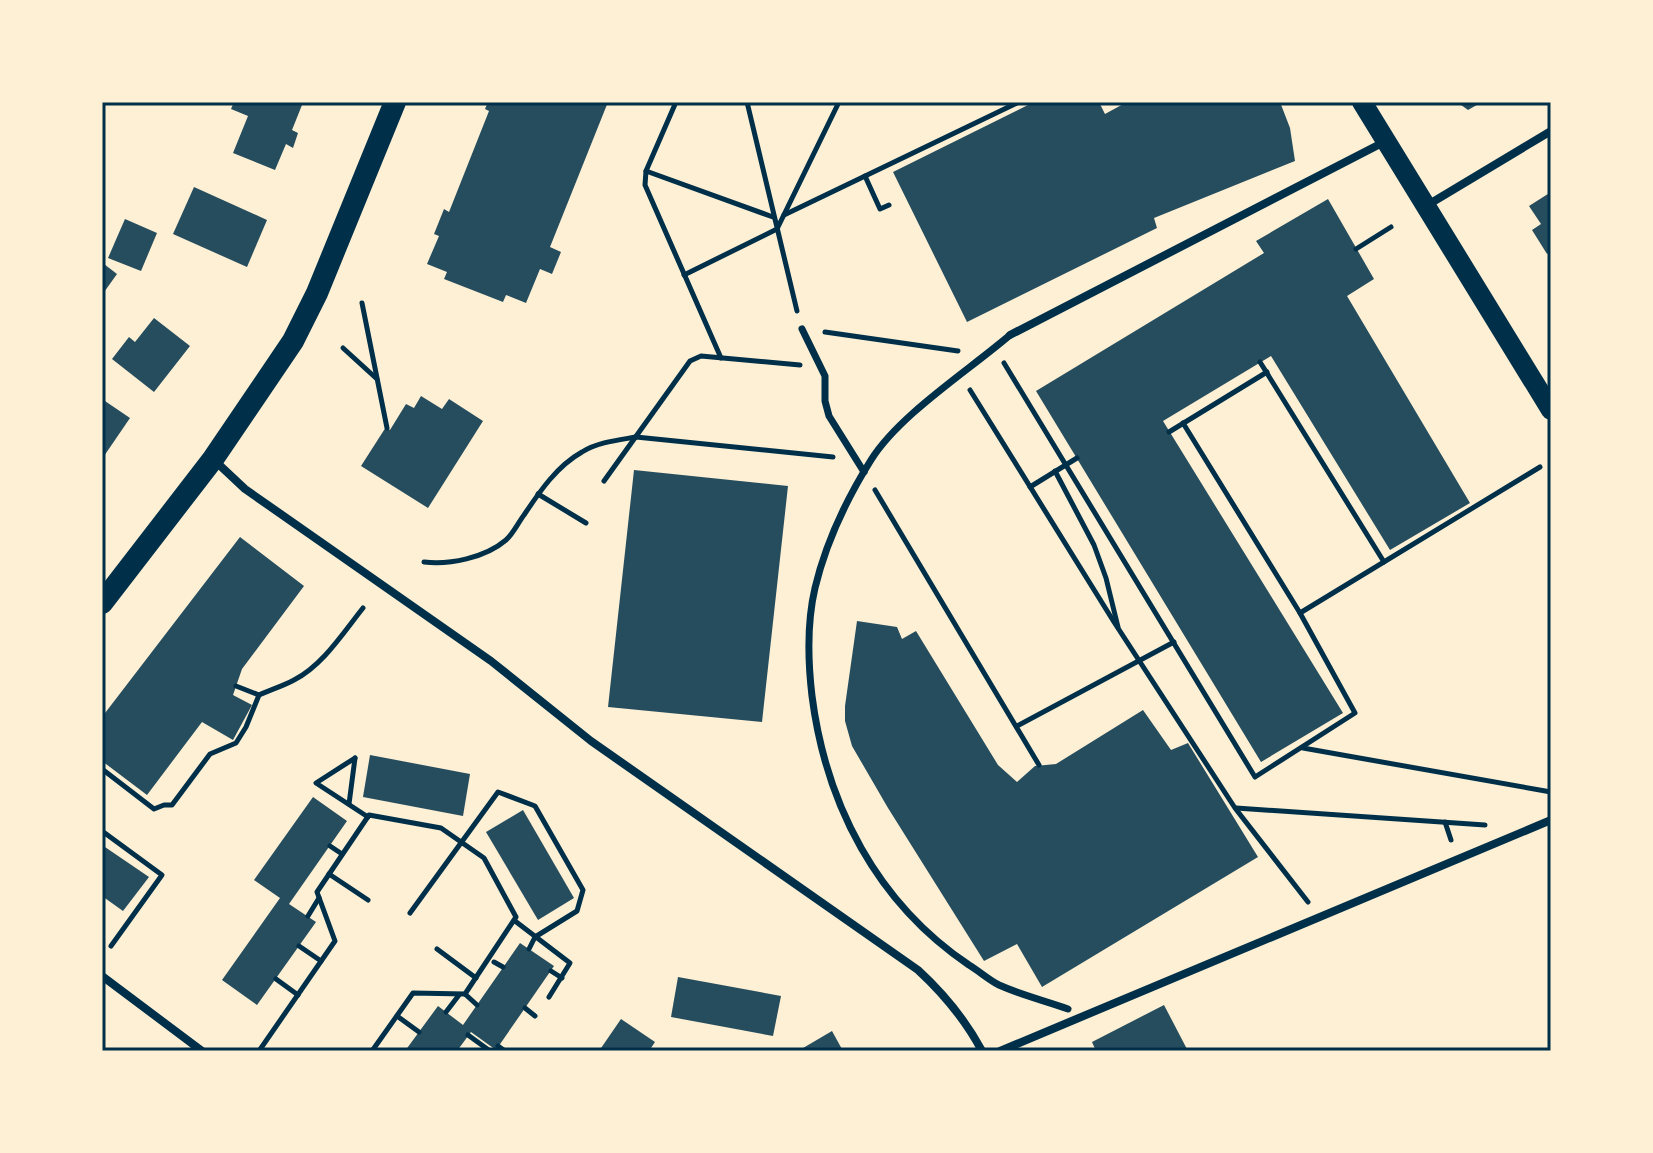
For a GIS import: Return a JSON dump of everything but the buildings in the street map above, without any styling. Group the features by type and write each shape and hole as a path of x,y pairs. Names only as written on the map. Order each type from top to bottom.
{"highway":[{"path":"102,603 213,459 293,341 317,293 395,102"}],"main road":[{"path":"1362,102 1551,410"}],"street":[{"path":"1426,206 1551,131"},
{"path":"1068,1009 999,984 926,933 875,873 855,841 821,752 810,677 814,590 831,534 873,457 904,422 1010,335 1386,141"},
{"path":"802,329 825,376 825,401 829,416 864,472"},
{"path":"213,459 245,489 491,661 591,741 918,970 961,1015 982,1051"},
{"path":"1000,1051 1551,820"},
{"path":"102,976 202,1051"}],"path":[{"path":"676,102 646,171 645,185 721,358"},
{"path":"747,102 802,329 987,355"},
{"path":"684,275 777,229 839,102"},
{"path":"784,215 1019,102"},
{"path":"646,171 774,218"},
{"path":"865,176 880,209 889,205"},
{"path":"1356,249 1391,227"},
{"path":"362,303 387,428"},
{"path":"343,348 377,379"},
{"path":"995,349 1255,777 1355,713 1300,613 1183,423"},
{"path":"604,481 690,361 701,356 821,367"},
{"path":"1260,362 1384,562"},
{"path":"1169,432 1267,372"},
{"path":"961,376 1235,808 1310,906"},
{"path":"424,562 440,564 489,550 506,540 538,494 563,466 584,450 636,437 855,459"},
{"path":"1030,487 1077,458"},
{"path":"1300,613 1540,467"},
{"path":"1055,471 1094,545 1118,627"},
{"path":"864,472 1039,765"},
{"path":"538,494 586,523"},
{"path":"236,686 259,695 295,680 327,652 363,608"},
{"path":"1017,726 1174,642"},
{"path":"102,769 154,809 172,805 210,754 236,743 259,695"},
{"path":"1302,748 1551,792"},
{"path":"349,804 355,758 316,783 368,817 441,828 462,842 484,858 516,917 476,978 446,1012"},
{"path":"410,913 498,792 535,806 583,890 577,911 535,937 529,949"},
{"path":"1235,808 1496,826"},
{"path":"259,1051 335,941 317,892 368,817"},
{"path":"1445,822 1453,844"},
{"path":"102,831 162,875 111,946"},
{"path":"330,846 342,854"},
{"path":"329,874 368,900"},
{"path":"308,916 319,898"},
{"path":"515,921 568,960 570,966 549,997"},
{"path":"299,946 321,962"},
{"path":"437,949 476,978"},
{"path":"494,962 503,967"},
{"path":"551,971 562,978"},
{"path":"276,979 298,995"},
{"path":"374,1050 413,993 462,995 477,1005"},
{"path":"525,1008 535,1016"},
{"path":"397,1016 419,1032"},
{"path":"468,1035 490,1051"},
{"path":"498,1046 505,1051"}]}
